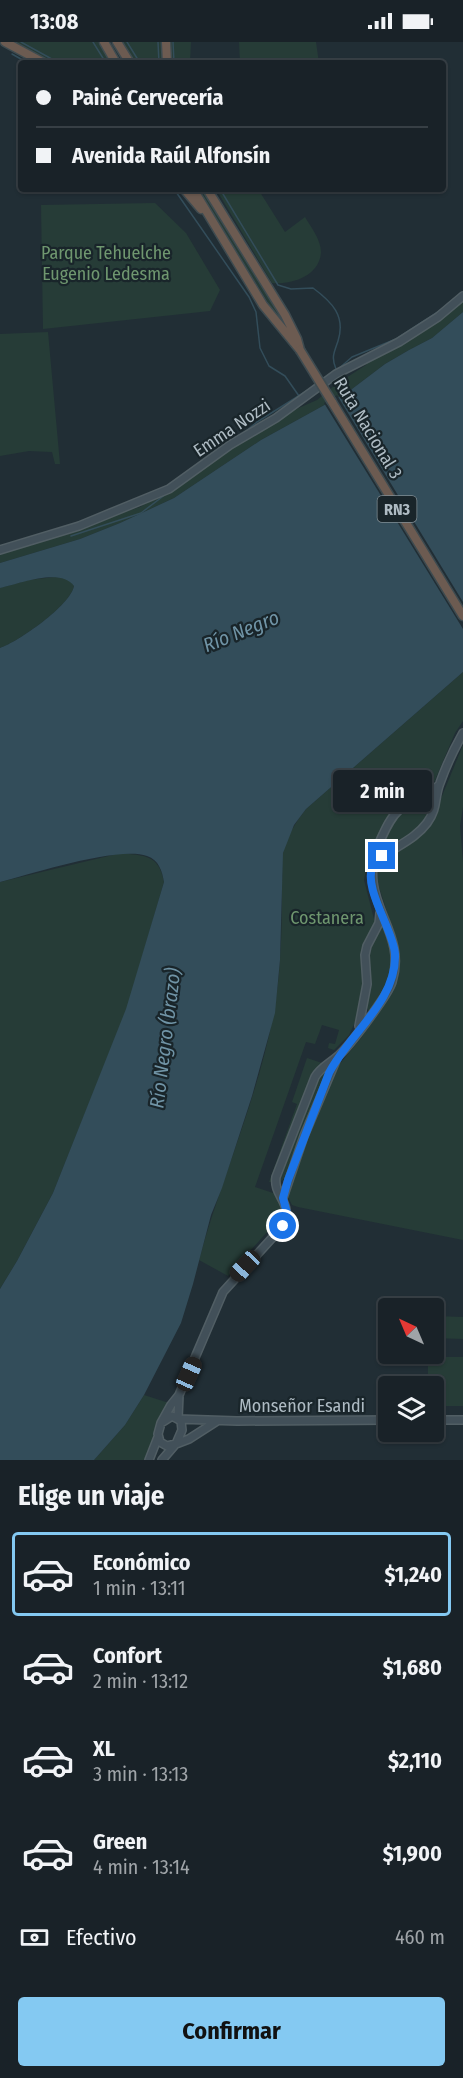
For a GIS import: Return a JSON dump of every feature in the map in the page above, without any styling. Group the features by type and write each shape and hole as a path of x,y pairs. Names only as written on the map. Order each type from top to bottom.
{"highway":[{"path":"5,42 38,60"},
{"path":"104,42 114,60"},
{"path":"117,42 128,60"},
{"path":"166,42 167,60"},
{"path":"187,192 215,225"},
{"name":"RN3","path":"196,192 263,305 300,350"},
{"name":"RN3","path":"210,192 285,315 300,350"},
{"name":"Ruta Nacional 3","path":"300,350 463,616"}],"main road":[{"name":"Emma Nozzi","path":"0,550 79,526 169,489 336,374 399,342 438,317 463,296"},
{"path":"373,865 382,856 411,839 426,824 438,800 438,786 463,733"},
{"path":"149,1460 161,1423 171,1404 179,1395 223,1292 283,1226 287,1213 283,1198 275,1185 276,1177 320,1069 337,1057 389,990 394,973 395,954 392,935 380,913 372,884 376,850 393,817 410,802 438,786"},
{"path":"358,1031 366,984 365,955 379,923 380,913"},
{"path":"283,1198 304,1136 337,1057"},
{"path":"162,1460 175,1444 182,1430 181,1421 178,1419 179,1395"},
{"path":"161,1423 168,1417 178,1419"},
{"name":"Monseñor Esandi","path":"178,1419 378,1420"},
{"path":"444,1420 463,1420"},
{"name":"Monseñor Esandi","path":"175,1444 189,1439 217,1421"},
{"path":"158,1437 164,1445 175,1444"}],"green space":[{"path":"12,42 98,42 109,60 45,60"},
{"path":"123,42 162,42 162,60 134,60"},
{"path":"170,42 191,42 190,60 171,60"},
{"path":"239,42 316,42 319,60 240,60"},
{"path":"200,192 205,192 284,321 279,320"},
{"path":"218,192 260,192 285,232 305,217 321,247 316,267 296,280 272,283"},
{"name":"Parque Tehuelche Eugenio Ledesma","path":"155,203 186,233 220,290 210,311 43,329 41,205"},
{"path":"463,299 463,312 432,338 385,364 348,392 261,440 174,498 80,539 0,563 0,553 140,507 276,418 317,400 366,365 369,358 419,333"},
{"path":"48,332 60,464 55,464 52,452 29,451 0,456 0,334"},
{"path":"55,577 72,583 74,586 71,594 43,622 0,648 0,588 28,580"},
{"name":"Costanera","path":"463,672 463,721 455,733 433,785 385,825 367,864 364,880 375,923 362,953 364,982 359,1014 349,1035 334,1050 328,1048 329,1043 335,1044 339,1030 322,1025 315,1044 306,1042 255,1187 276,1194 280,1201 282,1215 228,1276 199,1260 248,1111 269,1035 280,958 282,860 286,841 306,809"},
{"path":"463,745 463,807 460,826 463,862 463,1240 298,1207 292,1205 288,1197 311,1128 334,1071 361,1038 397,975 397,943 377,881 378,867 381,861 413,841 424,830 435,813"},
{"path":"428,798 434,803 418,828 405,839 379,853 385,835 396,818 410,806"},
{"path":"121,853 143,856 154,861 162,873 164,882 127,1009 53,1193 0,1289 0,882"},
{"path":"382,927 391,945 390,970 382,994 369,1011 366,1006 367,955"},
{"path":"307,1058 322,1063 311,1077 271,1182 269,1182 297,1104 292,1102"},
{"path":"323,1071 326,1075 285,1178 280,1182 317,1078"},
{"path":"444,1316 463,1317 463,1339 444,1338"},
{"path":"444,1357 463,1357 463,1406 444,1406 444,1376 428,1376 428,1364 444,1364"},
{"path":"144,1395 169,1403 158,1419 146,1460 94,1460 125,1425"}],"water":[{"path":"463,312 463,672 306,809 294,825 283,853 280,960 275,1013 252,1096 211,1215 181,1323 144,1395 125,1425 94,1460 0,1460 0,1289 53,1193 126,1009 164,882 161,870 154,860 147,856 133,854 96,858 0,882 0,648 43,622 64,603 74,586 68,580 50,577 0,588 0,563 80,539 174,498 261,440 348,392 385,364 432,338"}],"pier":[{"path":"337,395 463,602 463,629 324,403"}],"waterway":[{"path":"21,42 54,60"},
{"path":"93,42 104,60"},
{"path":"127,42 138,60"},
{"path":"158,42 159,60"},
{"path":"173,42 174,60"},
{"path":"12,54 23,60"},
{"path":"176,192 249,297 256,312 260,348 269,366 285,376 299,396"},
{"path":"222,192 278,285 291,289 313,288 336,310 340,324 334,355 336,369"},
{"path":"337,370 352,357 396,339 441,310"},
{"path":"245,432 308,390"},
{"path":"71,536 141,513 166,494"}],"route":[{"path":"283,1226 287,1213 283,1198 288,1180 329,1073 337,1057 350,1044 389,990 392,981 395,954 392,935 380,913 371,878 373,865 382,856"}],"water label":[{"name":"Río Negro","path":"241,631"},
{"name":"Río Negro (brazo)","path":"165,1038"}]}
